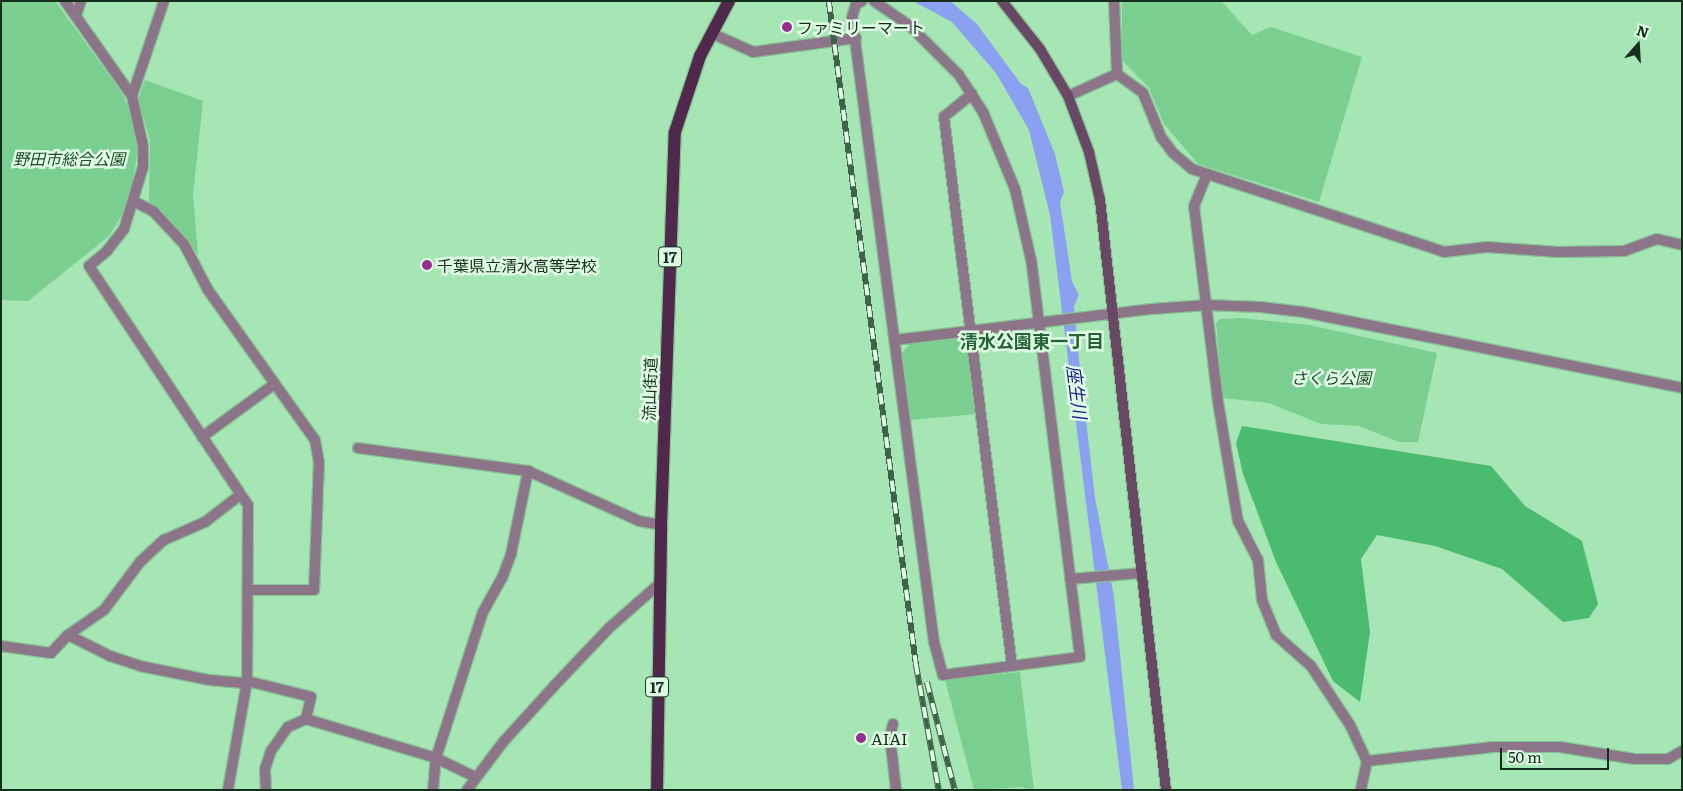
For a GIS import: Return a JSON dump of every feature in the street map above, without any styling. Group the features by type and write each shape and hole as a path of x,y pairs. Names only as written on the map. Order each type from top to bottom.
{"main road":[{"name":"流山街道","path":"657,790 660,524 675,132 711,33 729,1"}],"street":[{"path":"65,1 132,96 143,146 142,168 135,202 124,229 107,251 89,266 248,505 247,682 228,790"},
{"path":"76,16 81,1"},
{"path":"132,96 164,1"},
{"path":"862,1 856,4 852,17 934,642 943,675 1080,657 1070,579 1044,321 1015,189 1001,149 972,94 940,54 910,26 874,1"},
{"path":"1002,1 1040,49 1068,96 1089,152 1100,200 1166,790"},
{"path":"1114,1 1117,74"},
{"path":"711,33 753,52 856,38"},
{"path":"1068,96 1117,74"},
{"path":"1117,74 1143,93 1161,137 1173,153 1192,169 1444,252 1487,247 1558,252 1624,251 1657,239 1682,244"},
{"path":"972,94 944,117 1012,666"},
{"path":"1207,174 1194,206 1218,402 1238,520 1258,560 1262,600 1276,635 1311,666 1350,724 1367,761 1361,790"},
{"path":"135,202 153,211 184,244 208,290 273,385 315,440 319,462 314,590 248,590"},
{"path":"895,340 1094,315 1207,305 1303,312 1682,388"},
{"path":"202,437 273,385"},
{"path":"358,448 528,471 639,521 660,524"},
{"path":"433,790 436,758 483,612 502,578 511,554 528,471"},
{"path":"1,646 51,653 68,635 104,610 140,562 164,540 205,522 240,494"},
{"path":"1070,579 1141,573"},
{"path":"467,790 475,777 560,678 608,628 659,584"},
{"path":"68,635 110,656 140,666 209,680 247,682 311,697 306,719"},
{"path":"266,790 265,769 271,751 288,727 306,719 436,758 475,777"},
{"path":"893,724 890,737 896,790"},
{"path":"1367,761 1493,747 1560,747 1634,760 1668,759 1682,751"}],"green space":[{"name":"野田市総合公園","path":"1,1 55,1 122,93 133,119 138,149 129,204 109,236 28,301 1,300"},
{"path":"1122,1 1221,1 1252,35 1271,27 1362,57 1319,202 1198,164 1164,124 1149,88 1122,60"},
{"path":"145,80 203,101 193,194 198,255 161,210 149,204 150,139 138,100"},
{"name":"さくら公園","path":"1239,318 1309,325 1437,353 1418,442 1399,442 1359,426 1321,424 1269,403 1223,398 1216,323 1220,319"},
{"path":"961,338 966,342 976,414 911,420 902,353 910,344"},
{"path":"1242,426 1491,466 1525,506 1582,541 1598,604 1589,618 1563,622 1502,569 1435,546 1377,535 1361,559 1370,632 1360,702 1333,681 1276,562 1243,474 1236,443"},
{"path":"1020,672 1034,790 1021,787 974,790 945,680"}],"water":[{"name":"座生川","path":"913,1 950,1 976,23 1021,84 1028,88 1055,154 1064,192 1060,202 1072,281 1079,295 1074,306 1079,360 1095,498 1114,597 1134,790 1122,790 1050,215 1029,130 996,73 952,22"}],"railway":[{"path":"829,1 916,664 939,790"},
{"path":"927,682 955,790"}],"place":[{"name":"ファミリーマート","path":"787,27"},
{"name":"千葉県立清水高等学校","path":"427,265"},
{"name":"AIAI","path":"861,738"}],"district":[{"name":"清水公園東一丁目","path":"1032,341"}]}
